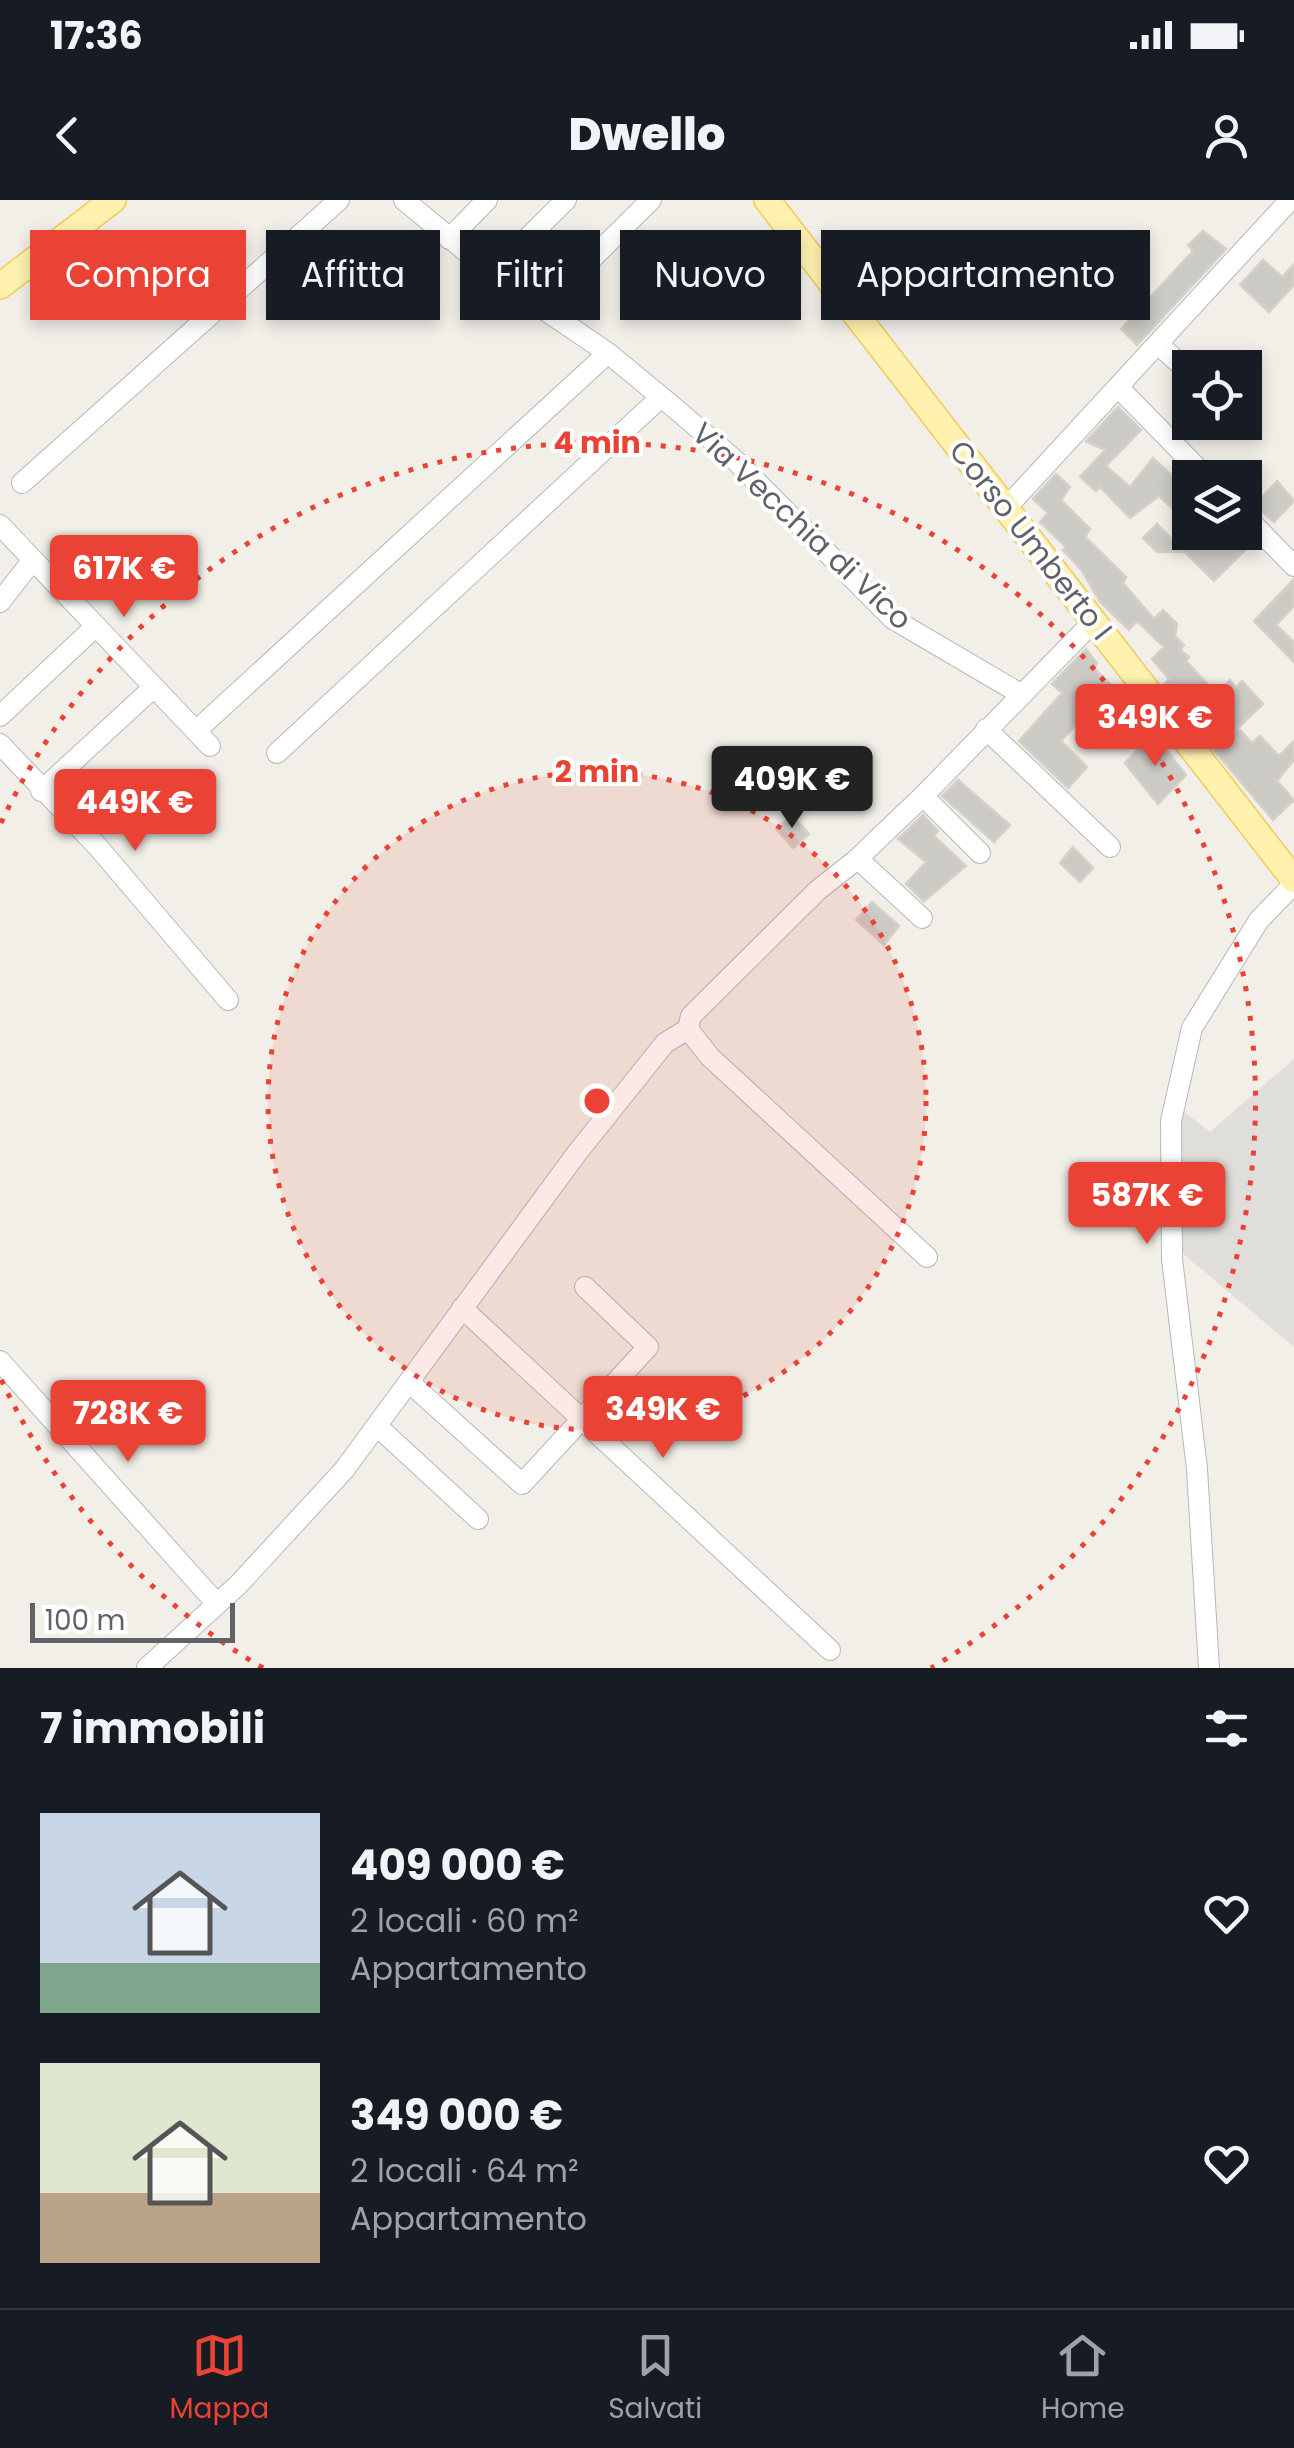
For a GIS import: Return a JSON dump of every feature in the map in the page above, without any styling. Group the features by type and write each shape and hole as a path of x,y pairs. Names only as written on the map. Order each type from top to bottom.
{"main road":[{"path":"0,286 113,200"},
{"name":"Corso Umberto I","path":"767,200 1294,882"}],"street":[{"path":"22,483 339,200"},
{"name":"Via Vecchia di Vico","path":"404,200 460,248"},
{"path":"449,239 486,200"},
{"path":"536,230 566,200"},
{"path":"600,251 651,200"},
{"path":"1006,508 1290,200"},
{"name":"Via Vecchia di Vico","path":"560,320 608,353 736,461 894,619 1019,694"},
{"path":"1158,344 1172,357"},
{"path":"0,525 203,738 608,353"},
{"path":"1118,386 1190,460"},
{"path":"277,754 662,398"},
{"path":"1262,533 1294,566"},
{"path":"0,602 32,562"},
{"path":"148,1668 217,1604 344,1470 462,1308 665,1043 688,1029 691,1016 761,945 923,796 1094,621"},
{"path":"0,716 96,626"},
{"path":"42,792 154,687"},
{"path":"986,729 1110,847"},
{"path":"0,744 98,847 228,1000"},
{"path":"923,796 980,853"},
{"path":"858,859 922,918"},
{"path":"1209,1668 1197,1469 1172,1259 1170,1120 1192,1028 1259,920 1294,882"},
{"path":"688,1029 710,1058 927,1258"},
{"path":"409,1382 522,1484 648,1347 585,1288"},
{"path":"462,1308 830,1650"},
{"path":"0,1361 217,1604"},
{"path":"377,1426 478,1519"}],"shaded area":[{"path":"1294,1059 1294,1347 1181,1252 1181,1109 1210,1132"}],"building":[{"path":"1203,231 1226,249 1137,345 1121,329 1129,320 1150,320 1150,298 1193,251 1188,245"},
{"path":"1263,260 1282,277 1294,264 1294,285 1269,312 1240,285"},
{"path":"1118,407 1141,430 1106,466 1130,487 1153,458 1172,475 1172,508 1159,496 1130,518 1100,487 1096,491 1080,477 1105,450 1086,441"},
{"path":"1056,474 1070,487 1061,500 1090,529 1085,537 1126,577 1123,583 1154,619 1163,610 1177,624 1175,636 1184,645 1180,650 1189,657 1186,661 1216,693 1230,680 1236,688 1242,681 1263,704 1238,728 1252,743 1260,736 1279,756 1294,741 1294,760 1277,781 1294,800 1273,820 1214,750 1229,736 1208,714 1197,723 1165,683 1169,679 1152,659 1164,647 1137,621 1129,630 1101,603 1082,571 1063,550 1066,547 1040,522 1048,513 1033,499"},
{"path":"1277,481 1294,501 1274,522 1262,511 1262,497"},
{"path":"1157,524 1172,540 1172,550 1183,552 1157,552 1143,538"},
{"path":"1183,550 1245,550 1214,581"},
{"path":"1294,579 1294,606 1276,625 1294,642 1294,662 1254,621"},
{"path":"1086,649 1097,663 1094,668 1112,686 1061,741 1087,767 1068,788 1019,741 1062,693 1052,684"},
{"path":"1153,733 1186,775 1158,804 1125,763"},
{"path":"737,759 758,781 742,797 721,776"},
{"path":"958,780 1010,825 994,842 942,796"},
{"path":"792,815 809,834 793,848 776,829"},
{"path":"923,815 938,831 934,836 966,866 924,901 906,884 926,862 898,839"},
{"path":"1073,847 1093,868 1080,882 1060,863"},
{"path":"872,902 899,926 884,945 856,920"}]}
